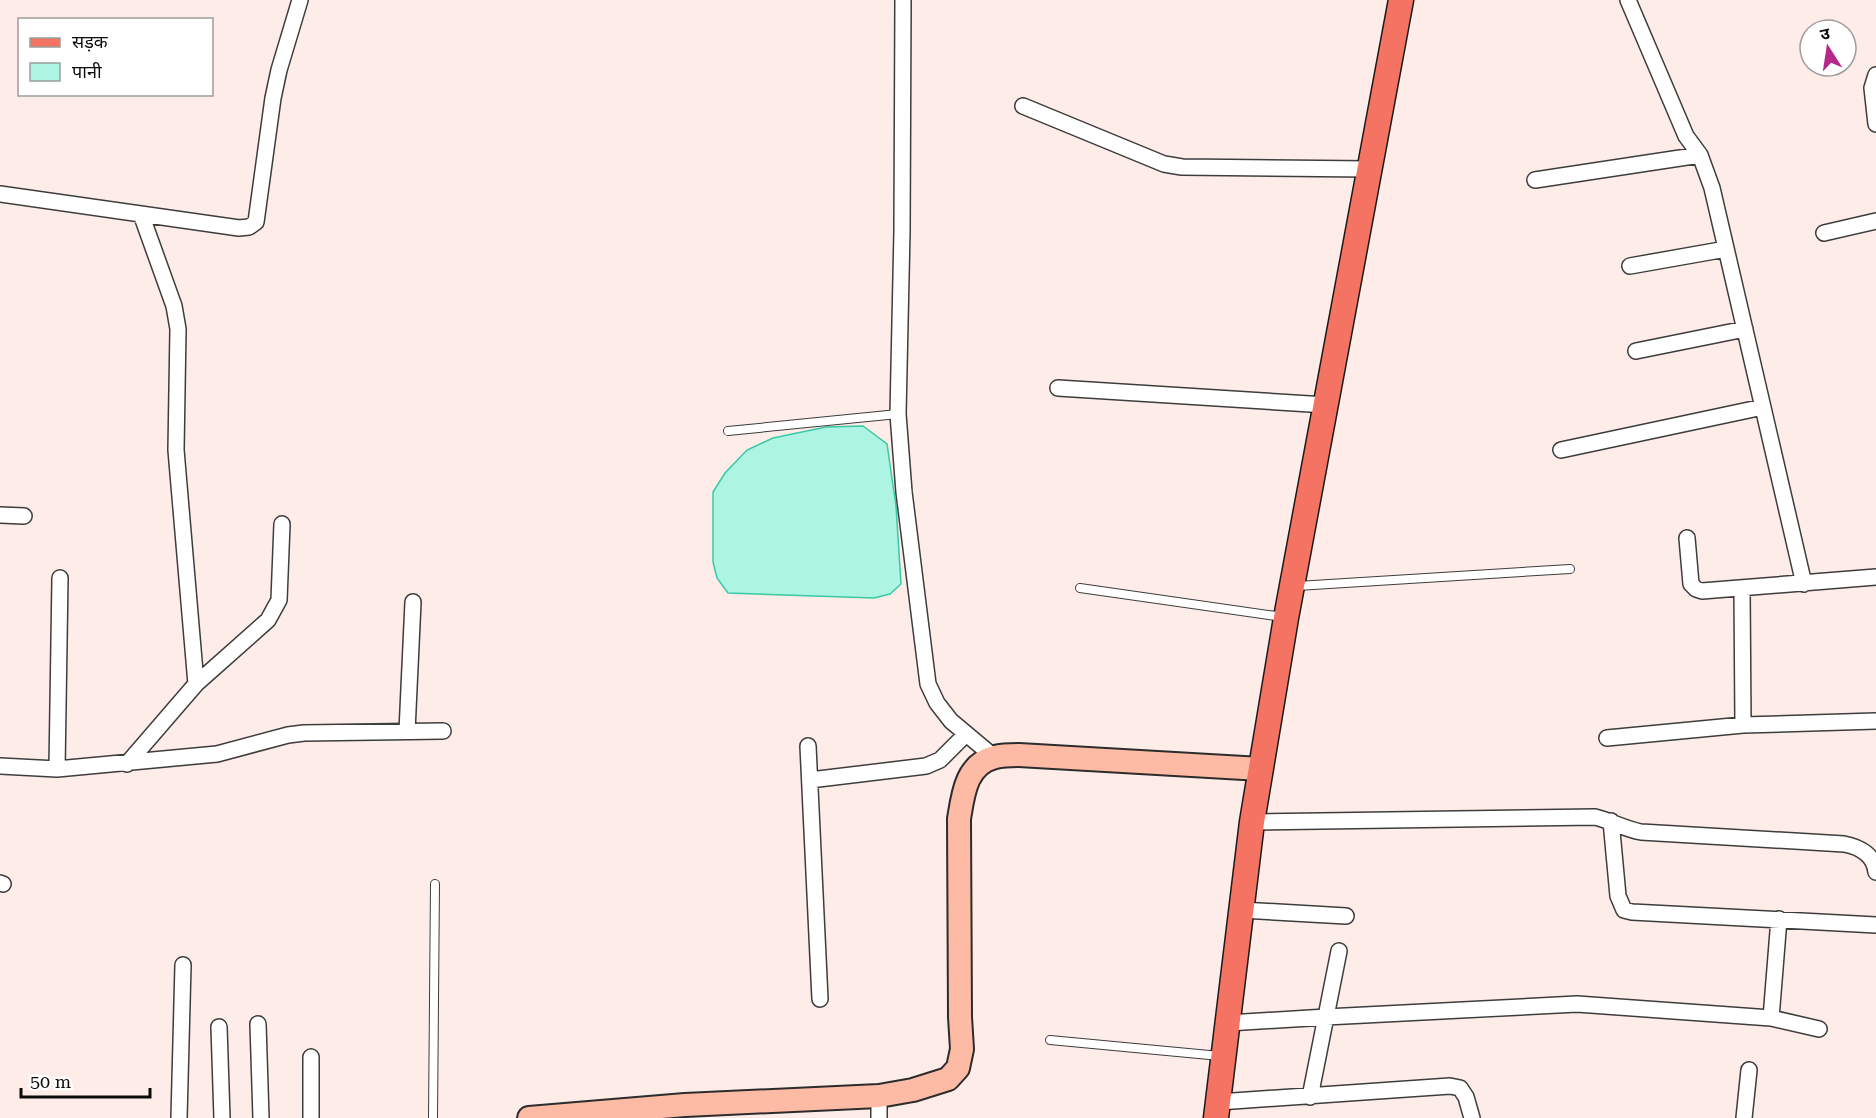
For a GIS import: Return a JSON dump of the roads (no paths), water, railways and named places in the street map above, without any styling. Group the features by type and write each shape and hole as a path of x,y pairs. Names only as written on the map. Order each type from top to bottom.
{"main road":[{"path":"1218,1110 1252,822 1286,618 1401,0"},
{"path":"530,1118 658,1112 879,1107 913,1090 948,1079 958,1068 962,1049 959,819 964,788 974,769 994,757 1019,754 1261,770"}],"street":[{"path":"0,194 238,228 249,227 256,222 273,98 300,0"},
{"path":"903,0 898,414 904,492 928,684 937,703 951,721 994,757"},
{"path":"1628,0 1686,136 1700,155 1712,188 1804,584"},
{"path":"1876,75 1872,88 1876,124"},
{"path":"1023,106 1164,164 1182,167 1370,169"},
{"path":"1535,180 1700,155"},
{"path":"141,214 174,306 178,329 176,450 196,684"},
{"path":"1824,233 1876,221"},
{"path":"1630,266 1726,249"},
{"path":"1636,351 1745,329"},
{"path":"1058,388 1326,405"},
{"path":"1561,450 1763,407"},
{"path":"0,515 24,516"},
{"path":"127,764 196,684 268,620 274,612 279,600 282,524"},
{"path":"1687,538 1691,584 1696,590 1742,589 1876,577"},
{"path":"57,770 60,578"},
{"path":"1742,589 1743,725"},
{"path":"407,732 412,602"},
{"path":"1607,738 1743,725 1876,722"},
{"path":"0,766 57,770 127,764 216,754 304,733 443,731"},
{"path":"810,780 926,766 940,760 966,734"},
{"path":"808,746 820,999"},
{"path":"1252,822 1595,817 1611,821 1625,829 1641,832 1844,844 1857,847 1876,863"},
{"path":"1611,821 1618,896 1624,910 1876,925"},
{"path":"1242,910 1346,916"},
{"path":"1771,1018 1779,919"},
{"path":"1310,1096 1339,951"},
{"path":"179,1118 183,965"},
{"path":"1228,1023 1577,1004 1771,1018 1819,1029"},
{"path":"258,1024 261,1118"},
{"path":"219,1027 222,1118"},
{"path":"311,1057 312,1118"},
{"path":"1744,1118 1749,1070"},
{"path":"1218,1110 1310,1096 1450,1086 1460,1088 1466,1097 1472,1118"}],"lane":[{"path":"728,431 898,414"},
{"path":"1292,586 1570,569"},
{"path":"1080,588 1286,618"},
{"path":"433,1118 435,884"},
{"path":"1050,1040 1224,1056"}],"water":[{"path":"863,426 887,444 896,506 901,584 890,594 874,598 728,593 717,578 713,562 713,492 725,473 747,450 773,438 826,427"}]}
